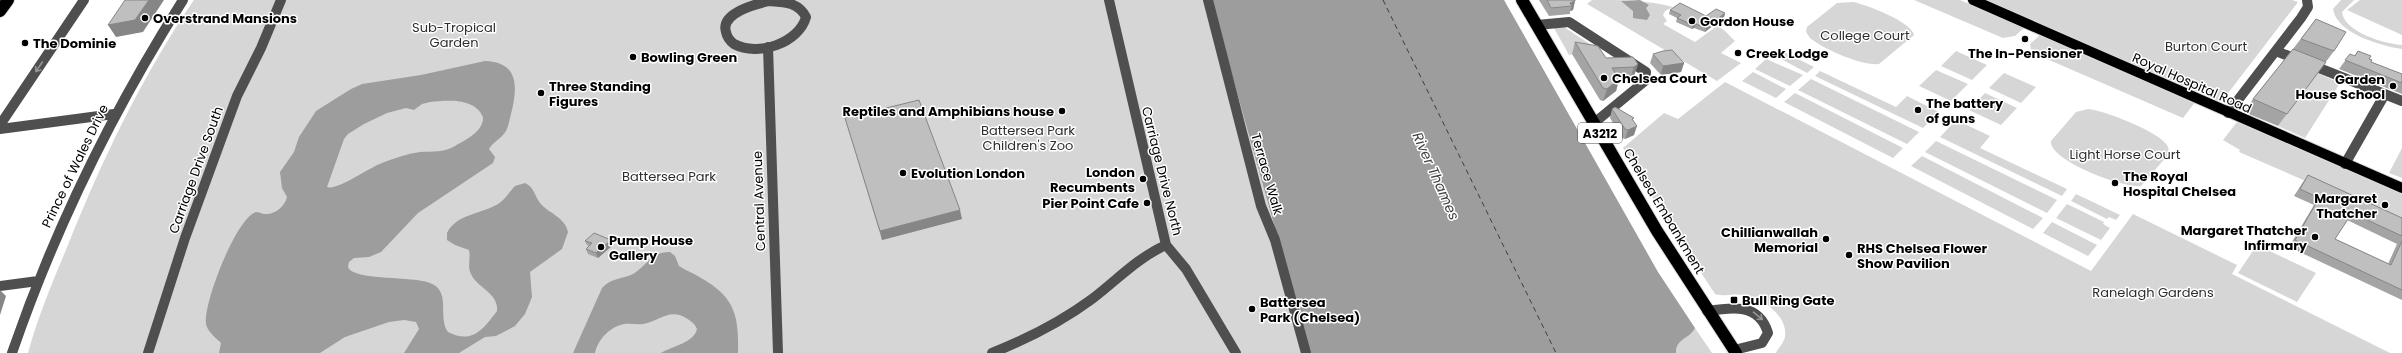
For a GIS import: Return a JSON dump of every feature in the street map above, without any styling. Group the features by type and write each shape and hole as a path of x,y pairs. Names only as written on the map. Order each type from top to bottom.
{"highway":[{"path":"0,11 8,0"},
{"name":"Chelsea Embankment","path":"1522,0 1660,237 1735,352"}],"main road":[{"name":"Royal Hospital Road","path":"1973,0 2402,188"}],"street":[{"path":"1,129 84,0"},
{"name":"Prince of Wales Drive","path":"12,353 38,281 82,178 114,114 154,44 183,0"},
{"name":"Carriage Drive South","path":"148,353 185,238 237,96 261,48 281,0"},
{"name":"Carriage Drive North","path":"1109,0 1136,125 1160,213 1166,245 1186,269 1236,353"},
{"name":"Terrace Walk","path":"1208,0 1261,206 1275,240 1306,353"},
{"path":"2228,113 2308,7 2307,0"},
{"path":"769,1 796,5 802,9 806,16 806,24 800,32 792,39 768,47 744,47 732,42 725,34 729,20 736,13 745,8 769,1"},
{"path":"1537,25 1569,22 1641,67 1646,72 1645,81 1594,123"},
{"name":"Central Avenue","path":"768,47 778,353"},
{"path":"2276,51 2402,101"},
{"path":"2345,164 2385,94"},
{"path":"1,129 114,114"},
{"path":"992,353 1061,319 1092,299 1135,261 1166,245"},
{"path":"0,286 38,281"},
{"path":"1708,311 1728,307 1745,309 1764,322 1768,333 1762,343 1735,352"}],"green space":[{"name":"Battersea Park","path":"194,0 1211,0 1310,353 28,353 51,285 109,150 157,58"},
{"path":"1592,0 1623,0 1673,7 1665,11 1663,15 1667,21 1663,24 1695,42 1717,26 1724,30 1735,41 1721,53 1741,63 1717,81 1587,4"},
{"path":"1914,0 1960,0 2024,28 2015,36 2003,38"},
{"name":"Burton Court","path":"1981,0 2292,0 2298,2 2222,101 2219,101"},
{"path":"2341,0 2354,0 2342,12 2344,19 2357,31 2366,36 2402,45 2402,49 2383,45 2361,37 2342,25 2336,17 2333,9"},
{"path":"2360,0 2402,0 2402,35 2347,10"},
{"name":"College Court","path":"1853,2 1867,6 1897,19 1911,30 1914,35 1879,64 1853,60 1833,52 1810,38 1806,32 1807,27 1837,3"},
{"path":"1564,27 1596,48 1569,55 1554,28"},
{"path":"2040,35 2196,101 2183,118 2040,56 2031,49 2030,44"},
{"path":"1779,50 1814,67 1807,73 1774,55"},
{"path":"1956,51 1987,65 1972,80 1941,66"},
{"path":"1766,59 1803,75 1790,86 1755,69"},
{"path":"1936,70 1968,84 1951,101 1919,86"},
{"path":"1820,71 1896,107 1907,96 1939,112 1923,128 1815,76"},
{"path":"1753,72 1786,89 1776,98 1742,81"},
{"path":"2004,73 2036,87 2021,103 1989,88"},
{"path":"2317,73 2340,83 2305,138 2278,126"},
{"path":"1811,79 1919,132 1907,144 1798,90"},
{"name":"Ranelagh Gardens","path":"1725,82 2091,271 2133,214 2237,265 2232,274 2390,353 1776,353 1785,337 1785,329 1778,315 1765,304 1750,297 1715,294 1664,216 1623,148 1664,113 1678,119"},
{"path":"1795,93 1903,148 1893,158 1784,102"},
{"path":"1985,93 2017,108 2001,125 1969,110"},
{"name":"Light Horse Court","path":"2088,109 2117,117 2141,127 2161,139 2167,145 2168,155 2141,186 2132,186 2119,183 2088,172 2061,156 2053,149 2051,141 2076,112"},
{"path":"1956,120 1990,136 1980,148 2067,189 2062,196 1940,137"},
{"path":"2237,122 2402,193 2402,223 2239,152 2240,150 2223,140"},
{"path":"1936,141 2057,200 2047,213 1925,152"},
{"path":"2402,148 2402,178 2389,173"},
{"path":"1922,156 2043,218 2033,229 1911,166"},
{"path":"2076,194 2120,215 2116,220 2109,217 2107,219 2071,201"},
{"path":"2067,204 2104,222 2103,224 2110,228 2101,240 2056,218"},
{"path":"2052,222 2097,245 2088,256 2043,233"},
{"path":"2257,245 2316,273 2297,302 2238,273"},
{"path":"1695,328 1712,353 1676,353 1678,344 1693,332"}],"water":[{"name":"River Thames","path":"1211,0 1504,0 1658,272 1695,328 1693,332 1678,344 1676,353 1310,353"},
{"path":"1640,0 1649,5 1646,8 1650,15 1647,20 1633,18 1633,11 1621,1"},
{"path":"485,61 496,62 504,65 513,76 515,83 514,100 507,129 489,149 495,157 493,163 418,213 381,252 369,257 354,258 349,262 348,267 352,271 361,274 430,283 437,287 441,292 445,326 448,332 457,336 471,336 482,329 497,311 497,305 491,295 474,279 471,274 469,268 469,250 455,245 447,240 447,233 451,227 463,218 498,204 515,186 525,183 533,189 543,207 560,219 568,232 562,249 530,272 532,297 525,314 515,326 496,336 485,337 459,353 404,353 419,329 416,322 404,320 389,322 345,337 320,353 219,353 221,343 207,327 206,314 215,281 222,263 239,229 248,218 256,212 265,214 272,213 284,204 287,197 282,188 280,172 294,152 299,137 316,111 351,89 362,84 421,75","holes":["437,101 453,101 467,103 474,106 483,117 481,127 469,138 451,148 442,151 420,152 405,155 377,165 338,186 327,187 344,139 348,134 364,124 387,113 406,108 414,110 422,104"]},
{"path":"670,252 675,256 679,266 712,285 728,300 736,318 738,353 661,353 692,338 697,329 688,319 674,314 643,324 626,324 619,326 605,334 595,353 573,353 602,288 613,280 638,271 649,260 658,254"}],"building":[{"path":"125,0 149,0 135,20 108,25"},
{"path":"1547,0 1575,1 1570,3 1572,6 1551,8"},
{"path":"1680,3 1706,16 1716,9 1725,13 1706,28 1696,24 1693,25 1677,18 1681,15 1670,10"},
{"path":"2316,19 2346,32 2334,51 2301,39"},
{"path":"1575,42 1598,46 1606,58 1633,57 1638,64 1634,67 1612,68 1619,79 1607,89 1603,88"},
{"name":"Burton Court","path":"2293,49 2326,62 2287,114 2253,99"},
{"path":"1672,50 1684,63 1663,66 1653,54 1663,51"},
{"path":"2358,51 2371,56 2369,59 2372,60 2371,62 2402,74 2402,83 2345,60 2350,54 2355,56"},
{"name":"Evolution London","path":"919,100 960,210 880,231 845,118"},
{"path":"1615,107 1634,118 1632,119 1637,126 1628,130 1625,129 1612,109"},
{"name":"Margaret Thatcher Infirmary","path":"2308,175 2402,218 2402,236 2352,213 2335,239 2391,265 2402,241 2402,290 2295,240 2319,198 2300,189"},
{"path":"594,233 611,240 596,253 586,249 592,243 585,241"}],"ferry route":[{"path":"1383,0 1556,353"}],"place":[{"name":"Overstrand Mansions","path":"145,18"},
{"name":"Gordon House","path":"1692,21"},
{"name":"The In-Pensioner","path":"2025,39"},
{"name":"The Dominie","path":"25,43"},
{"name":"Creek Lodge","path":"1738,53"},
{"name":"Bowling Green","path":"633,57"},
{"name":"Chelsea Court","path":"1604,78"},
{"name":"Garden House School","path":"2393,86"},
{"name":"Three Standing Figures","path":"541,93"},
{"name":"The battery of guns","path":"1918,110"},
{"name":"Reptiles and Amphibians house","path":"1062,111"},
{"name":"Evolution London","path":"903,173"},
{"name":"London Recumbents","path":"1143,179"},
{"name":"The Royal Hospital Chelsea","path":"2115,183"},
{"name":"Pier Point Cafe","path":"1147,203"},
{"name":"Margaret Thatcher","path":"2385,205"},
{"name":"Margaret Thatcher Infirmary","path":"2315,237"},
{"name":"Chillianwallah Memorial","path":"1826,239"},
{"name":"Pump House Gallery","path":"601,247"},
{"name":"RHS Chelsea Flower Show Pavilion","path":"1849,255"},
{"name":"Bull Ring Gate","path":"1734,300"},
{"name":"Battersea Park (Chelsea)","path":"1252,309"}],"park label":[{"name":"Sub-Tropical Garden","path":"454,34"},
{"name":"Battersea Park Children's Zoo","path":"1028,138"}]}
